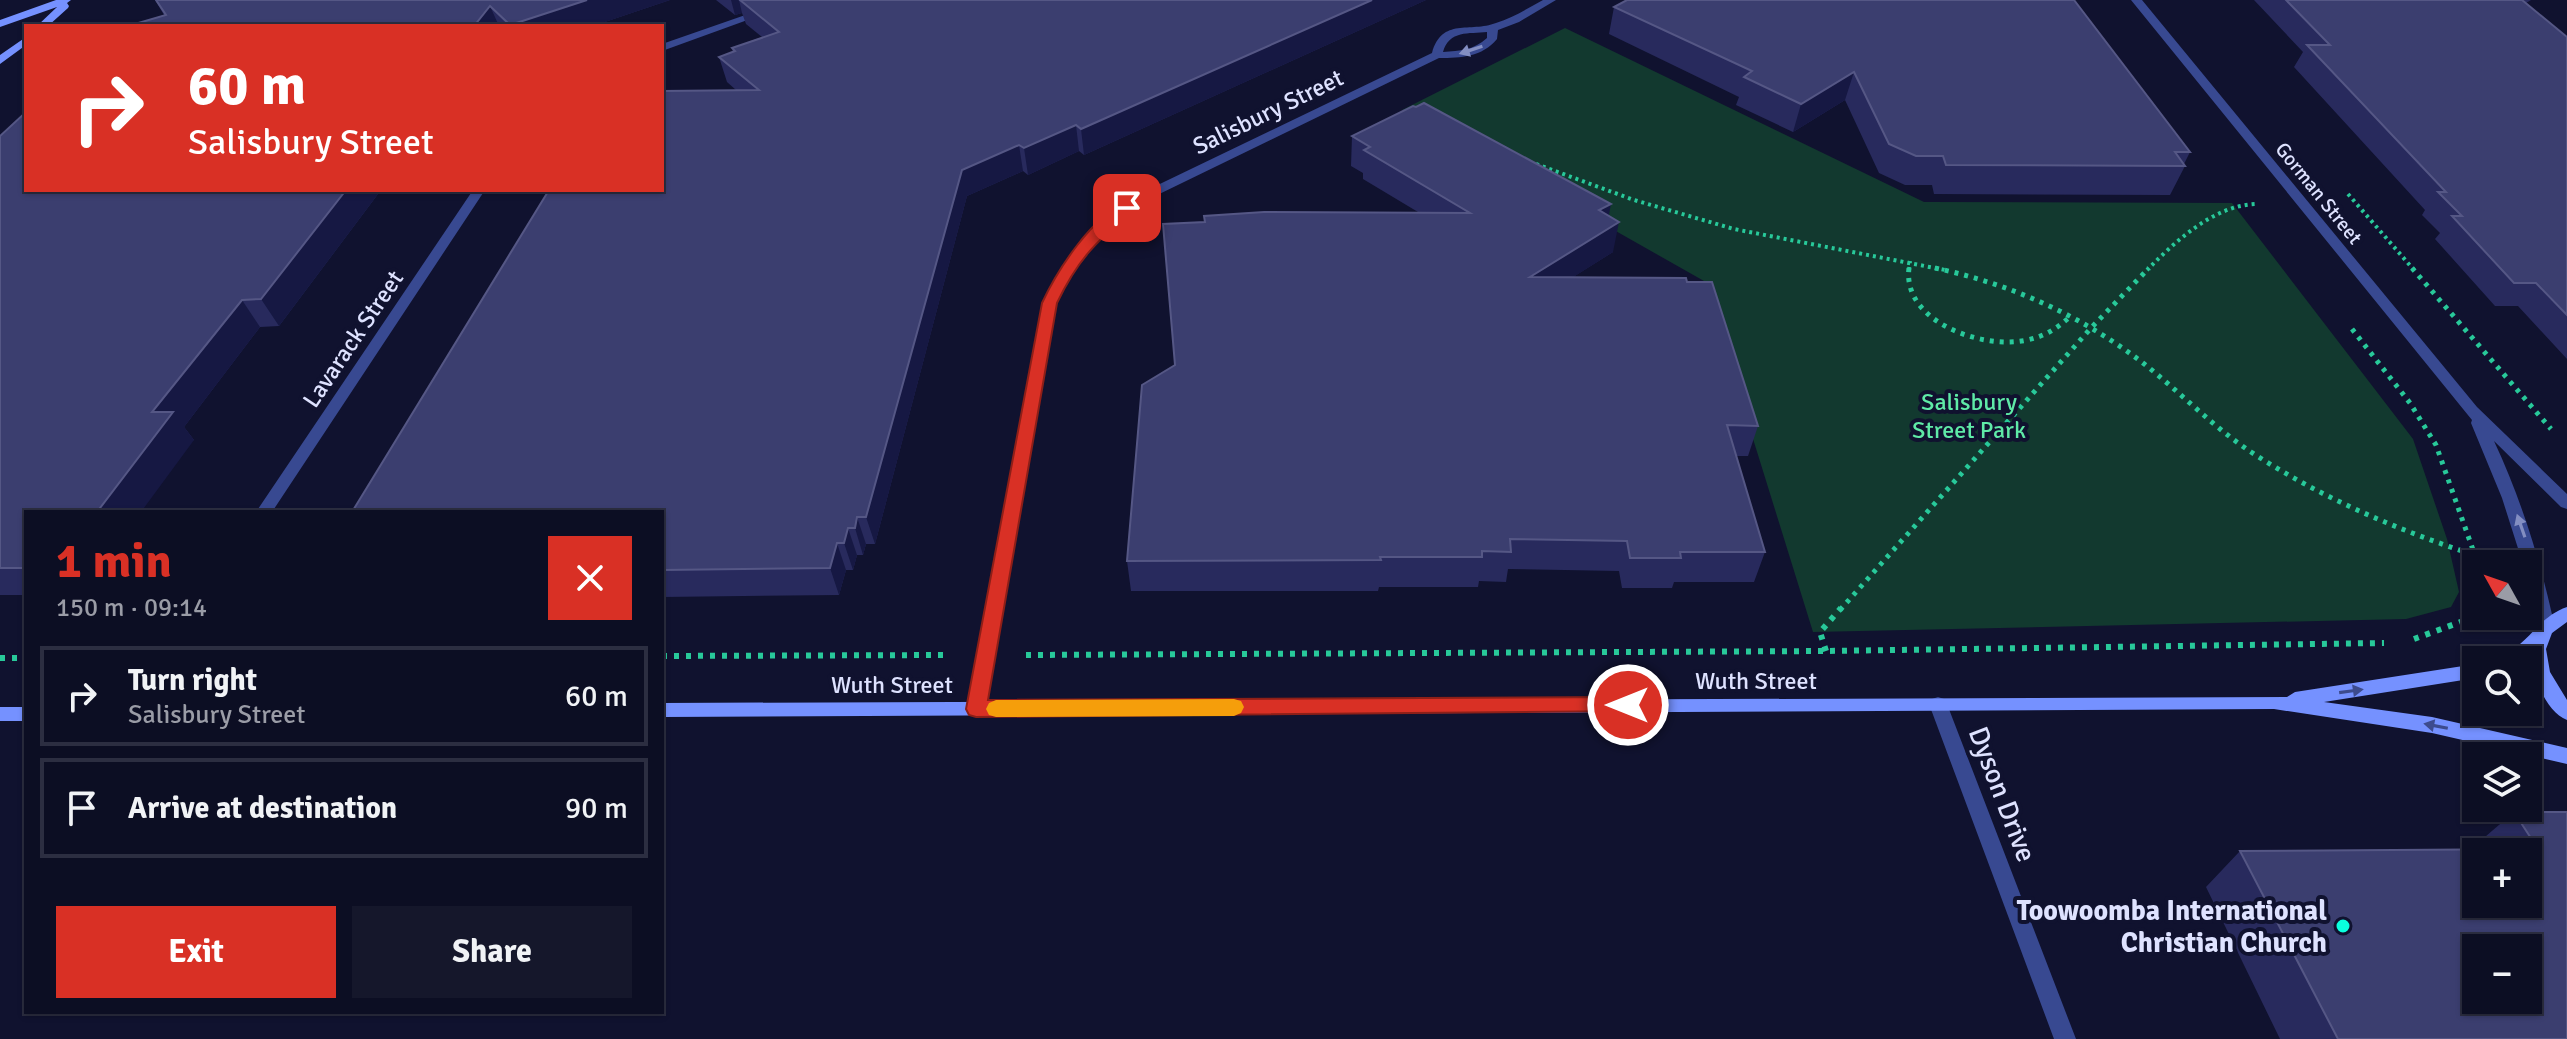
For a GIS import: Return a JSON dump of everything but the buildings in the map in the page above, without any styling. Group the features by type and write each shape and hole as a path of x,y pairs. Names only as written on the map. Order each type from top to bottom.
{"street":[{"path":"0,24 68,0"},
{"path":"44,24 68,0"},
{"path":"664,47 798,0"},
{"name":"Salisbury Street","path":"1437,55 1439,44 1450,33 1493,28 1551,0"},
{"name":"Gorman Street","path":"2136,0 2472,411 2567,503"},
{"name":"Salisbury Street","path":"976,709 1049,303 1064,273 1085,244 1111,219 1143,197 1437,55 1459,55 1480,49 1492,39 1493,28"},
{"path":"0,61 24,42"},
{"name":"Lavarack Street","path":"265,510 478,192"},
{"name":"Gorman Street","path":"2472,411 2499,468 2522,529 2537,578 2542,634"},
{"path":"2529,646 2567,614"},
{"path":"2542,634 2539,666 2553,695 2567,713"},
{"name":"Wuth Street","path":"664,710 2274,702 2462,673"},
{"name":"Wuth Street","path":"2274,702 2432,725 2567,756"},
{"name":"Dyson Drive","path":"1938,704 2065,1039"},
{"path":"0,714 24,714"}],"path":[{"path":"1525,159 1602,189 1745,230 1802,244 1910,261 2005,286 2071,316 2139,360 2221,431 2281,471 2376,520 2462,551"},
{"path":"2245,192 2261,213"},
{"path":"2348,194 2557,436"},
{"path":"1826,651 1820,632 2091,328 2180,238 2234,205 2255,204"},
{"path":"1910,261 1905,273 1910,297 1935,320 1973,336 1994,341 2035,341 2062,328 2071,316"},
{"path":"2352,329 2410,403 2436,445 2475,550"},
{"path":"2403,643 2462,621"},
{"path":"664,656 1826,651 2387,643"},
{"path":"0,658 24,658"}],"green space":[{"name":"Salisbury Street Park","path":"1565,28 1924,202 2232,203 2413,439 2447,539 2459,592 2451,607 2406,619 1813,632 1704,281 1402,110"}],"slow traffic":[{"path":"996,709 1234,707"}],"place":[{"name":"Toowoomba International Christian Church","path":"2343,926"}],"route":[{"path":"1127,208 1085,244 1064,273 1049,303 976,709 1628,705"}]}
